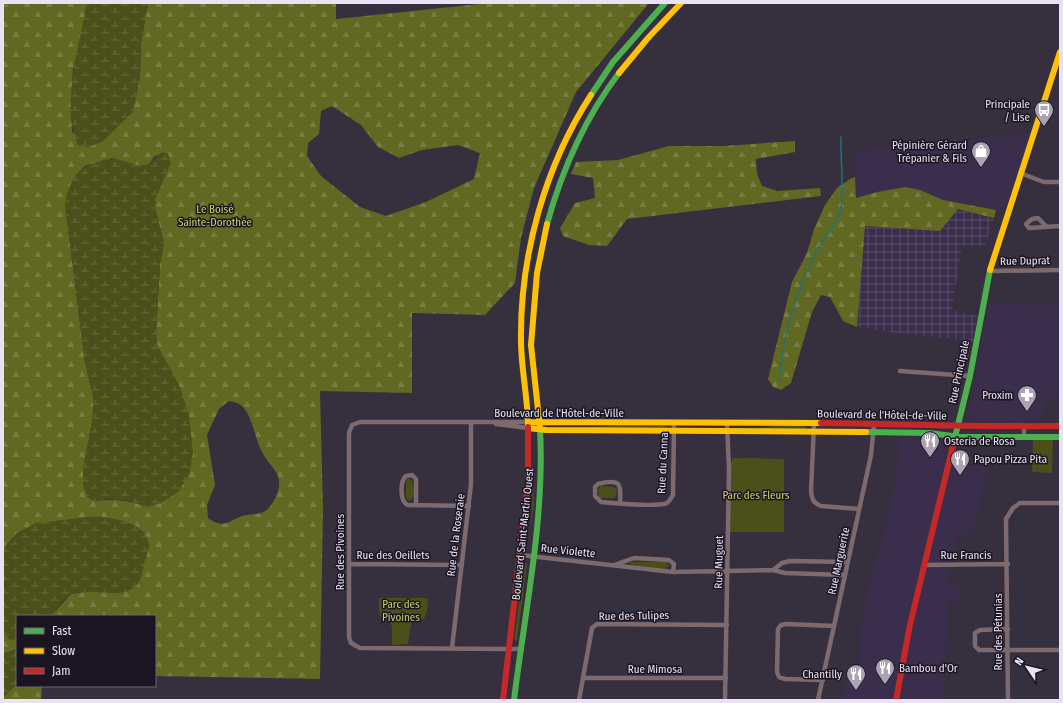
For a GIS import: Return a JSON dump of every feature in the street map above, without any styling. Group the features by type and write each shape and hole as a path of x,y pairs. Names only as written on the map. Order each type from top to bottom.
{"street":[{"name":"Boulevard Saint-Martin Ouest","path":"504,700 528,481 528,425 521,338 522,309 528,256 542,199 562,148 588,98 625,47 665,3"},
{"name":"Boulevard Saint-Martin Ouest","path":"514,700 540,493 540,423 532,355 532,319 537,268 553,202 577,142 602,97 632,56 681,3"},
{"name":"Rue Principale","path":"896,700 910,625 970,376 990,271 1020,173 1060,52"},
{"path":"1020,173 1044,182 1060,182"},
{"path":"1047,227 1060,226"},
{"name":"Rue Duprat","path":"990,271 1060,270"},
{"path":"900,371 970,376"},
{"name":"Rue des Pivoines","path":"487,423 360,422 352,426 349,434 349,637 353,645 360,648 521,649"},
{"name":"Rue de la Roseraie","path":"452,648 472,472 471,423"},
{"name":"Boulevard de l'Hôtel-de-Ville","path":"487,423 528,425 540,423 674,423 874,425 931,424 1005,427 1060,426"},
{"name":"Rue du Canna","path":"620,504 621,487 619,484 616,482 598,484 595,487 595,496 597,500 601,502 620,504 660,504 669,500 673,495 674,423"},
{"name":"Rue Muguet","path":"726,700 729,469 727,424"},
{"path":"814,424 811,491 813,499 816,504 821,506 859,509"},
{"name":"Boulevard de l'Hôtel-de-Ville","path":"528,425 540,430 874,432 955,436 1060,437"},
{"name":"Rue Marguerite","path":"818,700 859,509 874,432 874,425"},
{"path":"1024,426 1024,436"},
{"path":"1005,427 1005,437"},
{"path":"416,505 416,479 412,475 406,476 402,481 402,500 406,504 416,505 469,506"},
{"name":"Rue des Pétunias","path":"1008,700 1008,564 1006,519 1013,508 1020,503 1060,503"},
{"name":"Rue Violette","path":"520,555 674,572 773,570 785,573 845,575"},
{"name":"Rue Violette","path":"614,565 634,558 669,560 674,564 674,572"},
{"name":"Rue Violette","path":"773,570 782,563 790,561 848,562"},
{"name":"Rue des Oeillets","path":"348,564 462,565"},
{"name":"Rue Francis","path":"924,565 1008,564"},
{"name":"Rue des Tulipes","path":"579,700 592,628 597,624 727,625"},
{"path":"823,680 785,679 779,677 777,672 778,629 781,625 786,624 834,626"},
{"path":"1008,629 980,630 975,633 974,636 975,646 978,650 1060,650"},
{"name":"Rue Mimosa","path":"583,678 726,678"}],"shaded area":[{"path":"1030,134 1005,211 943,200 920,190 877,192 856,198 854,151"},
{"path":"958,209 994,218 985,246 962,246 952,310 977,316 974,341 903,334 857,327 864,226 940,231"},
{"path":"989,303 1060,305 1060,398 1047,399 1043,421 967,419 975,388 973,387"},
{"path":"899,438 945,441 947,444 942,465 988,466 973,534 958,534 946,584 960,585 959,601 948,601 944,700 844,700 846,679 859,677 861,623 875,558 884,537 897,472"}],"green space":[{"name":"Le Boisé Sainte-Dorothée","path":"3,3 87,3 73,69 71,103 72,133 140,78 141,43 148,3 336,3 336,19 489,3 649,3 576,92 534,188 521,238 515,283 485,315 412,313 412,393 320,391 323,510 320,679 156,676 156,615 52,615 71,594 91,591 124,592 17,533 3,549","holes":["332,106 361,125 378,147 399,158 422,150 458,145 480,153 474,179 426,202 386,216 360,207 321,176 307,156 308,143 319,134 321,111","168,154 170,164 155,199 156,212 164,243 160,263 156,334 157,345 180,388 147,507 121,501 94,501 89,441 93,415 93,396 85,363 65,204 76,175 85,166 112,158 139,166 148,165 155,156","229,401 243,407 249,417 262,452 277,473 279,488 268,509 262,513 242,516 222,524 208,518 207,505 215,485 207,435 219,409"]},
{"path":"87,3 148,3 141,43 140,78 133,112 102,142 88,147 78,145 73,130 71,113 73,75"},
{"path":"795,141 795,152 756,159 757,174 762,186 777,191 820,188 821,196 627,219 607,246 589,245 563,236 560,228 575,203 595,198 593,178 571,174 576,162 618,160 669,146 724,146"},
{"path":"163,152 168,154 170,164 155,199 156,212 164,243 160,263 156,334 157,345 180,388 189,415 193,453 189,475 178,492 161,503 147,507 130,501 110,499 94,501 87,497 83,486 83,468 93,415 93,396 85,363 65,204 72,182 84,168 110,159 142,166 150,163"},
{"path":"855,177 856,198 877,192 905,187 920,190 943,200 996,210 994,218 958,209 940,231 865,226 857,327 843,321 830,297 821,295 812,312 791,383 781,390 773,387 768,379 792,282 807,253 814,229 825,205 837,188"},
{"path":"617,425 667,426 667,429 588,428"},
{"path":"777,426 806,426 806,429 751,429"},
{"path":"1033,436 1053,436 1052,473 1032,472"},
{"name":"Parc des Fleurs","path":"733,458 784,459 784,532 728,532 729,469"},
{"path":"407,479 412,481 414,487 414,493 410,501 406,498"},
{"path":"533,481 534,505 531,527"},
{"path":"601,486 614,487 617,490 615,498 599,498 598,490"},
{"path":"97,516 129,523 136,526 147,537 149,545 145,563 139,582 135,587 125,592 79,592 69,596 52,615 16,615 16,640 9,639 3,632 3,549 17,533 36,523"},
{"path":"524,562 527,563 517,641 514,640"},
{"path":"667,562 669,566 665,569 632,565 629,563"},
{"name":"Parc des Pivoines","path":"379,598 428,598 427,611 424,619 412,618 408,644 392,645 392,627 389,618 381,618 379,611"},
{"path":"3,632 9,639 16,640 16,649 3,654"},
{"path":"16,649 16,685 3,697 3,654"},
{"path":"16,685 16,687 42,687 41,700 3,700 3,697"}],"waterway":[{"path":"779,381 783,350 795,303 816,252 840,213 842,198 841,137"}],"traffic: fast":[{"path":"591,95 613,62 665,3"},
{"path":"547,224 567,164 585,126 619,73"},
{"path":"953,445 970,376 990,270"},
{"path":"514,700 537,530 540,496 540,428"},
{"path":"866,432 929,433 960,437 1060,437"}],"traffic: slow":[{"path":"619,73 648,38 681,3"},
{"path":"990,270 1060,52"},
{"path":"528,427 521,340 525,276 531,244 538,212 548,181 575,122 591,95"},
{"path":"540,428 531,345 537,273 547,224"},
{"path":"528,422 821,423"},
{"path":"528,428 546,430 866,432"}],"traffic: jam":[{"path":"821,423 1060,426"},
{"path":"503,700 528,481 528,427"},
{"path":"896,700 910,625 953,445"}],"place":[{"name":"Principale / Lise","path":"1044,127"},
{"name":"Pépinière Gérard Trépanier & Fils","path":"981,168"},
{"name":"Proxim","path":"1027,412"},
{"name":"Osteria de Rosa","path":"930,458"},
{"name":"Papou Pizza Pita","path":"960,476"},
{"name":"Bambou d'Or","path":"885,685"},
{"name":"Chantilly","path":"856,691"}]}
